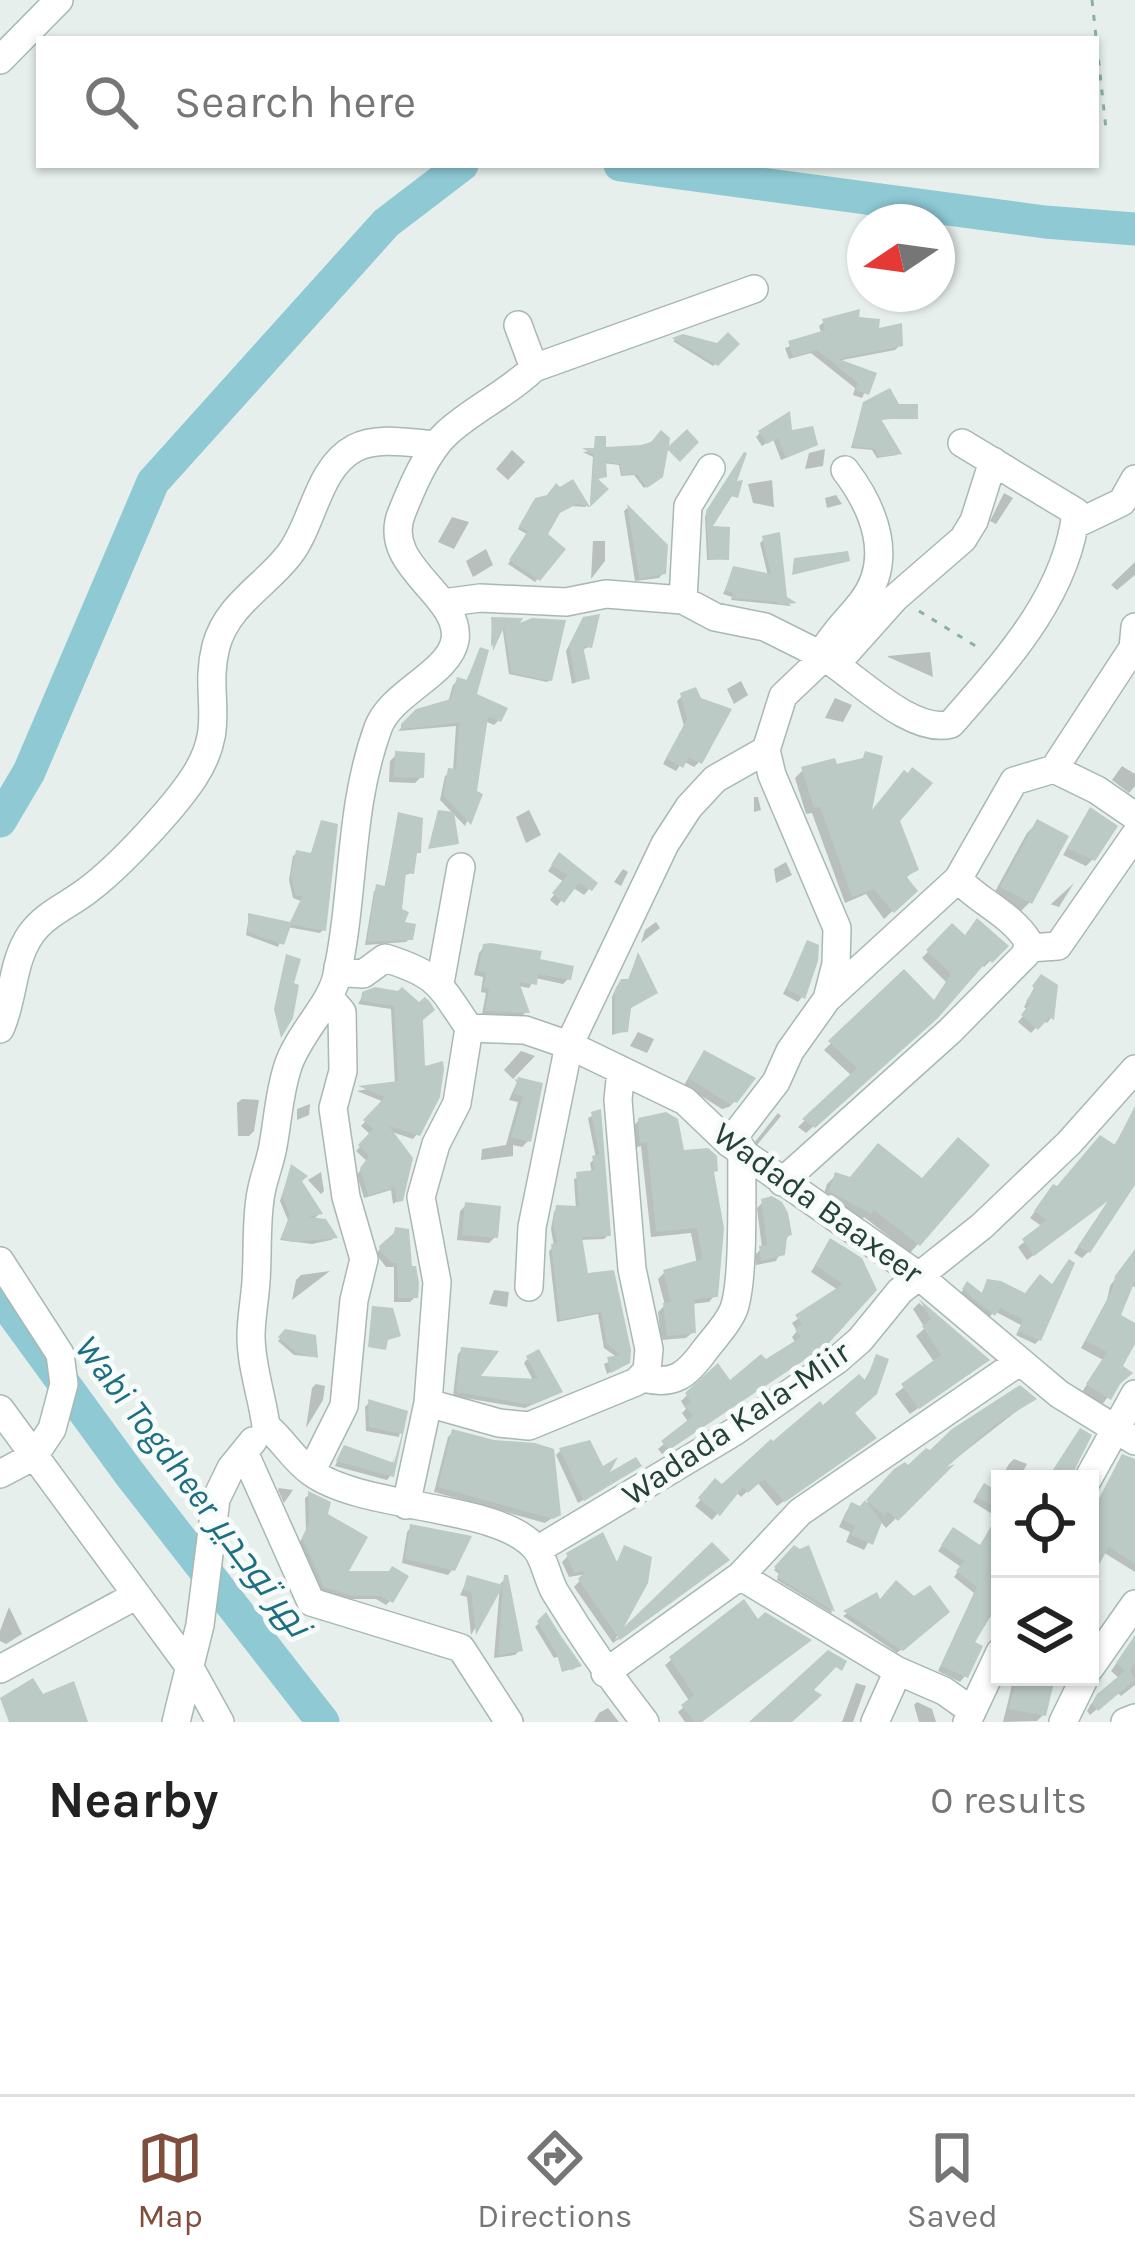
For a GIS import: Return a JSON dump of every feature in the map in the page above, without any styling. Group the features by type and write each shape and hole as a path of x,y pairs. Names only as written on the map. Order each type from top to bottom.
{"street":[{"path":"0,60 58,0"},
{"path":"645,1722 605,1673 551,1585 537,1550 519,1536 476,1519 359,1493 311,1472 266,1426 251,1338 260,1198 290,1060 329,997 338,967 346,931 354,824 376,731 383,716 431,673 454,644 455,634 442,603 405,557 398,530 400,516 436,445 534,368 754,289"},
{"path":"518,325 534,368"},
{"path":"442,603 481,598 566,602 606,594 683,600 715,617 765,627 827,659 912,719 939,728 951,724 1003,664 1051,595 1076,512 962,442"},
{"path":"0,1029 14,971 31,934 58,908 89,890 193,779 216,724 213,664 218,641 243,600 290,554 318,494 343,456 367,443 436,445"},
{"path":"827,999 836,964 837,928 772,775 766,750 783,695 963,538 974,521 993,461"},
{"path":"683,600 688,506 711,468"},
{"path":"827,659 864,600 879,559 868,503 845,470"},
{"path":"1074,525 1122,502 1135,479"},
{"path":"428,1403 499,1423 529,1426 643,1378 664,1383 692,1367 733,1313 738,1288 736,1146 790,1051 827,999 958,879 1015,781 1054,769 1133,648 1135,627"},
{"path":"529,1286 532,1227 569,1045 664,844 715,779 766,750"},
{"path":"1054,769 1135,816"},
{"path":"782,1182 978,1004 1029,948 1058,946 1135,835"},
{"path":"440,983 461,867"},
{"path":"958,879 997,907 1023,933 1029,948"},
{"path":"338,967 363,974 385,958 424,972 440,983 470,1028 457,1103 436,1144 422,1197 437,1282 428,1403 406,1504"},
{"path":"311,1472 344,1406 354,1300 364,1259 346,1197 333,1108 343,1072 342,1012 329,997"},
{"name":"Wadada Baaxeer","path":"470,1028 525,1030 569,1045 685,1102 782,1182 919,1276 1019,1362 1125,1435"},
{"name":"Wadada Kala-Miir","path":"537,1550 734,1432 837,1360 919,1276 982,1226 1069,1143 1135,1069"},
{"path":"621,1070 618,1100 632,1269 649,1349 643,1378"},
{"path":"0,1261 60,1354 64,1384 52,1429 34,1456 0,1474"},
{"path":"605,1673 740,1576 800,1512 1019,1362"},
{"path":"1096,1470 1125,1435 1135,1394"},
{"path":"0,1409 189,1666 220,1722"},
{"path":"176,1722 200,1625 216,1499 266,1426"},
{"path":"244,1452 311,1602 460,1648 509,1722"},
{"path":"740,1576 898,1671 944,1691 969,1716 991,1671"},
{"path":"0,1669 135,1596"},
{"path":"1099,1655 1135,1604"},
{"path":"875,1722 898,1671"},
{"path":"1063,1722 1081,1686"},
{"path":"1125,1722 1135,1718"}],"path":[{"path":"1092,0 1096,36"},
{"path":"1099,64 1106,129"},
{"path":"895,598 1003,664"}],"building":[{"path":"860,312 859,317 880,319 879,328 902,323 903,346 839,359 877,373 869,395 855,390 858,383 817,350 793,357 788,341 825,330 822,319"},
{"path":"728,332 740,344 718,366 672,338 683,334 717,343"},
{"path":"890,388 899,404 918,404 918,419 881,419 902,454 879,457 875,449 852,446 863,402"},
{"path":"790,411 792,430 813,426 818,445 786,458 778,438 767,444 758,431"},
{"path":"687,429 699,442 680,462 668,450 663,477 647,488 637,474 622,475 620,464 606,462 607,477 598,479 609,489 590,507 594,455 582,448 594,448 595,436 606,436 606,447 641,445 661,430 670,438 669,446"},
{"path":"744,452 738,498 732,496 713,526 730,527 729,560 709,559 706,511"},
{"path":"573,479 590,507 577,504 560,513 548,534 566,549 540,581 509,560 528,531 519,526 535,498 547,495 556,483 560,487"},
{"path":"627,504 668,545 666,574 639,579"},
{"path":"780,532 787,597 797,603 732,598 733,593 725,590 733,566 771,574 762,536"},
{"path":"848,551 850,561 792,575 794,558"},
{"path":"600,614 592,648 583,646 590,679 576,682 569,645 583,617"},
{"path":"491,617 523,618 520,623 532,618 566,620 552,681 511,673 504,627 493,651"},
{"path":"480,647 489,650 477,694 508,708 501,722 488,717 477,791 483,794 471,825 443,795 448,768 456,769 459,723 401,729 401,724 416,709 451,699 457,677 467,680"},
{"path":"696,687 701,698 732,709 702,764 689,757 683,768 666,758 687,719 680,693"},
{"path":"395,751 425,753 424,778 394,777"},
{"path":"865,751 883,756 872,810 904,770 908,773 912,767 933,783 900,821 919,870 906,876 918,891 894,913 874,889 852,897 801,767 835,758 837,764 863,758"},
{"path":"1090,807 1118,826 1095,861 1067,848"},
{"path":"438,810 454,812 459,844 428,849"},
{"path":"398,812 423,818 421,853 417,853 414,874 406,873 402,909 409,912 405,922 416,924 413,940 367,942 376,884 385,886"},
{"path":"1037,819 1069,836 1032,904 1000,887"},
{"path":"321,820 338,824 326,931 291,925 284,945 248,932 248,913 290,922 302,897 295,895 291,875 296,850 311,853"},
{"path":"559,852 598,883 592,891 579,883 564,903 552,893 567,875 551,865"},
{"path":"977,918 1009,946 992,963 989,959 938,1018 815,1128 802,1119 857,1068 828,1041 904,969 934,1000 951,974 926,950 952,923 965,935"},
{"path":"807,940 819,945 805,999 786,989"},
{"path":"483,944 542,951 540,959 574,966 571,980 538,974 537,985 519,982 530,1013 485,1011 489,989 484,988 486,973 478,971"},
{"path":"638,952 658,993 631,1008 628,1032 615,1033 615,990 621,979 629,979"},
{"path":"286,954 301,959 294,983 299,985 293,1018 281,1038 274,1009"},
{"path":"1041,974 1058,985 1054,1020 1050,1017 1038,1030 1021,1015"},
{"path":"375,987 398,991 402,987 419,1002 425,997 430,1002 435,1010 423,1020 425,1066 443,1061 444,1069 440,1097 420,1136 389,1126 413,1158 403,1201 397,1202 395,1188 368,1195 360,1168 369,1156 358,1145 373,1129 363,1120 385,1097 358,1086 398,1081 394,1006 361,1001 362,992"},
{"path":"704,1050 756,1078 737,1103 731,1105 688,1078"},
{"path":"518,1077 543,1083 531,1142 511,1137 523,1096 514,1094"},
{"path":"1135,1106 1135,1185 1090,1253 1078,1246 1108,1201 1034,1256 1022,1239 1047,1220 1034,1211 1100,1135 1115,1145"},
{"path":"601,1109 611,1236 582,1237 588,1273 614,1270 631,1350 630,1363 611,1373 607,1357 621,1355 607,1344 601,1312 560,1320 551,1244 557,1243 556,1205 579,1206 576,1172 595,1170 592,1156 599,1154 591,1112"},
{"path":"666,1112 678,1119 684,1150 708,1148 717,1156 718,1171 714,1172 724,1228 718,1297 694,1299 696,1333 667,1336 663,1303 671,1302 663,1270 702,1259 697,1228 656,1232 647,1142 640,1143 638,1118"},
{"path":"958,1137 990,1165 920,1246 874,1210 871,1214 829,1191 835,1172 850,1177 878,1143 922,1178"},
{"path":"291,1164 308,1176 302,1181 323,1214 308,1217 326,1219 338,1238 292,1242 281,1238 290,1215 282,1196"},
{"path":"772,1196 788,1213 792,1235 787,1236 785,1255 761,1261 759,1246 767,1245 761,1199"},
{"path":"465,1202 501,1206 498,1238 462,1235"},
{"path":"395,1227 409,1229 418,1298 398,1298 397,1263 380,1251"},
{"path":"830,1238 862,1258 877,1290 827,1345 669,1450 661,1441 693,1416 685,1406 691,1402 685,1393 718,1363 730,1380 761,1354 766,1359 801,1337 795,1329 802,1324 795,1315 843,1284 815,1265"},
{"path":"1135,1249 1135,1281 1121,1315 1135,1323 1135,1344 1123,1366 1133,1373 1111,1400 1086,1384 1107,1352 1085,1341 1115,1276"},
{"path":"1069,1259 1075,1263 1041,1341 1018,1331 1023,1320 1000,1308 995,1316 962,1289 967,1281 982,1293 987,1279 1025,1293 1040,1274 1052,1284"},
{"path":"919,1299 990,1360 919,1409 901,1384 941,1355 922,1326 931,1319"},
{"path":"372,1306 393,1308 401,1336 388,1340 386,1350 368,1347"},
{"path":"285,1329 316,1335 318,1358 297,1353 278,1337"},
{"path":"461,1347 499,1351 481,1376 538,1379 526,1356 539,1349 563,1392 532,1405 456,1392"},
{"path":"876,1354 889,1359 877,1394 855,1413 877,1438 785,1502 764,1479 748,1493 743,1487 720,1516 698,1498 715,1478 722,1484 820,1401 823,1405 859,1374 866,1381"},
{"path":"1020,1385 1037,1399 997,1423 947,1467 955,1464 898,1521 866,1500 894,1469 905,1462 908,1465 952,1429"},
{"path":"368,1399 408,1411 394,1477 336,1461 344,1445 394,1463 402,1434 369,1427"},
{"path":"1080,1428 1092,1435 1074,1470 1053,1470"},
{"path":"452,1429 554,1449 561,1515 553,1519 438,1487"},
{"path":"590,1440 603,1466 618,1457 610,1472 636,1457 642,1466 584,1501 559,1448"},
{"path":"1122,1454 1135,1459 1135,1564 1109,1547 1099,1564 1099,1499"},
{"path":"984,1483 991,1487 991,1505 976,1496"},
{"path":"308,1491 331,1502 328,1514 368,1537 349,1571 389,1571 392,1566 409,1576 393,1603 381,1596 353,1596 324,1587 302,1538 309,1523"},
{"path":"865,1500 882,1522 873,1545 851,1535 855,1526 843,1520 851,1502 860,1506"},
{"path":"410,1524 472,1536 455,1571 405,1559"},
{"path":"991,1526 991,1616 975,1642 983,1646 968,1678 941,1666 977,1587 956,1571 964,1561 941,1545 953,1527 980,1545"},
{"path":"603,1532 617,1562 624,1545 652,1557 648,1583 624,1627 712,1542 730,1560 620,1640 578,1579 585,1571 574,1573 566,1553"},
{"path":"794,1545 800,1549 809,1545 835,1612 777,1577 780,1571 774,1567"},
{"path":"467,1575 503,1585 508,1575 523,1651 498,1655 503,1586 476,1635 471,1592 463,1590"},
{"path":"896,1580 914,1596 930,1585 950,1612 903,1651 843,1611 877,1592 880,1599"},
{"path":"744,1599 758,1619 765,1612 812,1640 702,1722 695,1722 681,1705 694,1695 669,1657"},
{"path":"546,1612 582,1666 562,1672 537,1621"},
{"path":"1135,1635 1135,1663 1130,1670 1135,1680 1098,1711 1092,1703 1125,1671 1116,1663"},
{"path":"828,1650 847,1661 842,1671 836,1667 814,1690 822,1695 792,1722 749,1722"},
{"path":"33,1678 43,1694 74,1681 88,1722 9,1722 0,1698"},
{"path":"1014,1686 1053,1686 1046,1716 1009,1709"}],"waterway":[{"name":"Wabi Togdheer نهر توجدير","path":"0,821 29,772 153,482 386,223 458,168"},
{"name":"Wabi Togdheer نهر توجدير","path":"642,168 1045,222 1135,229"},
{"name":"Wabi Togdheer نهر توجدير","path":"0,1296 129,1473 323,1722"}]}
